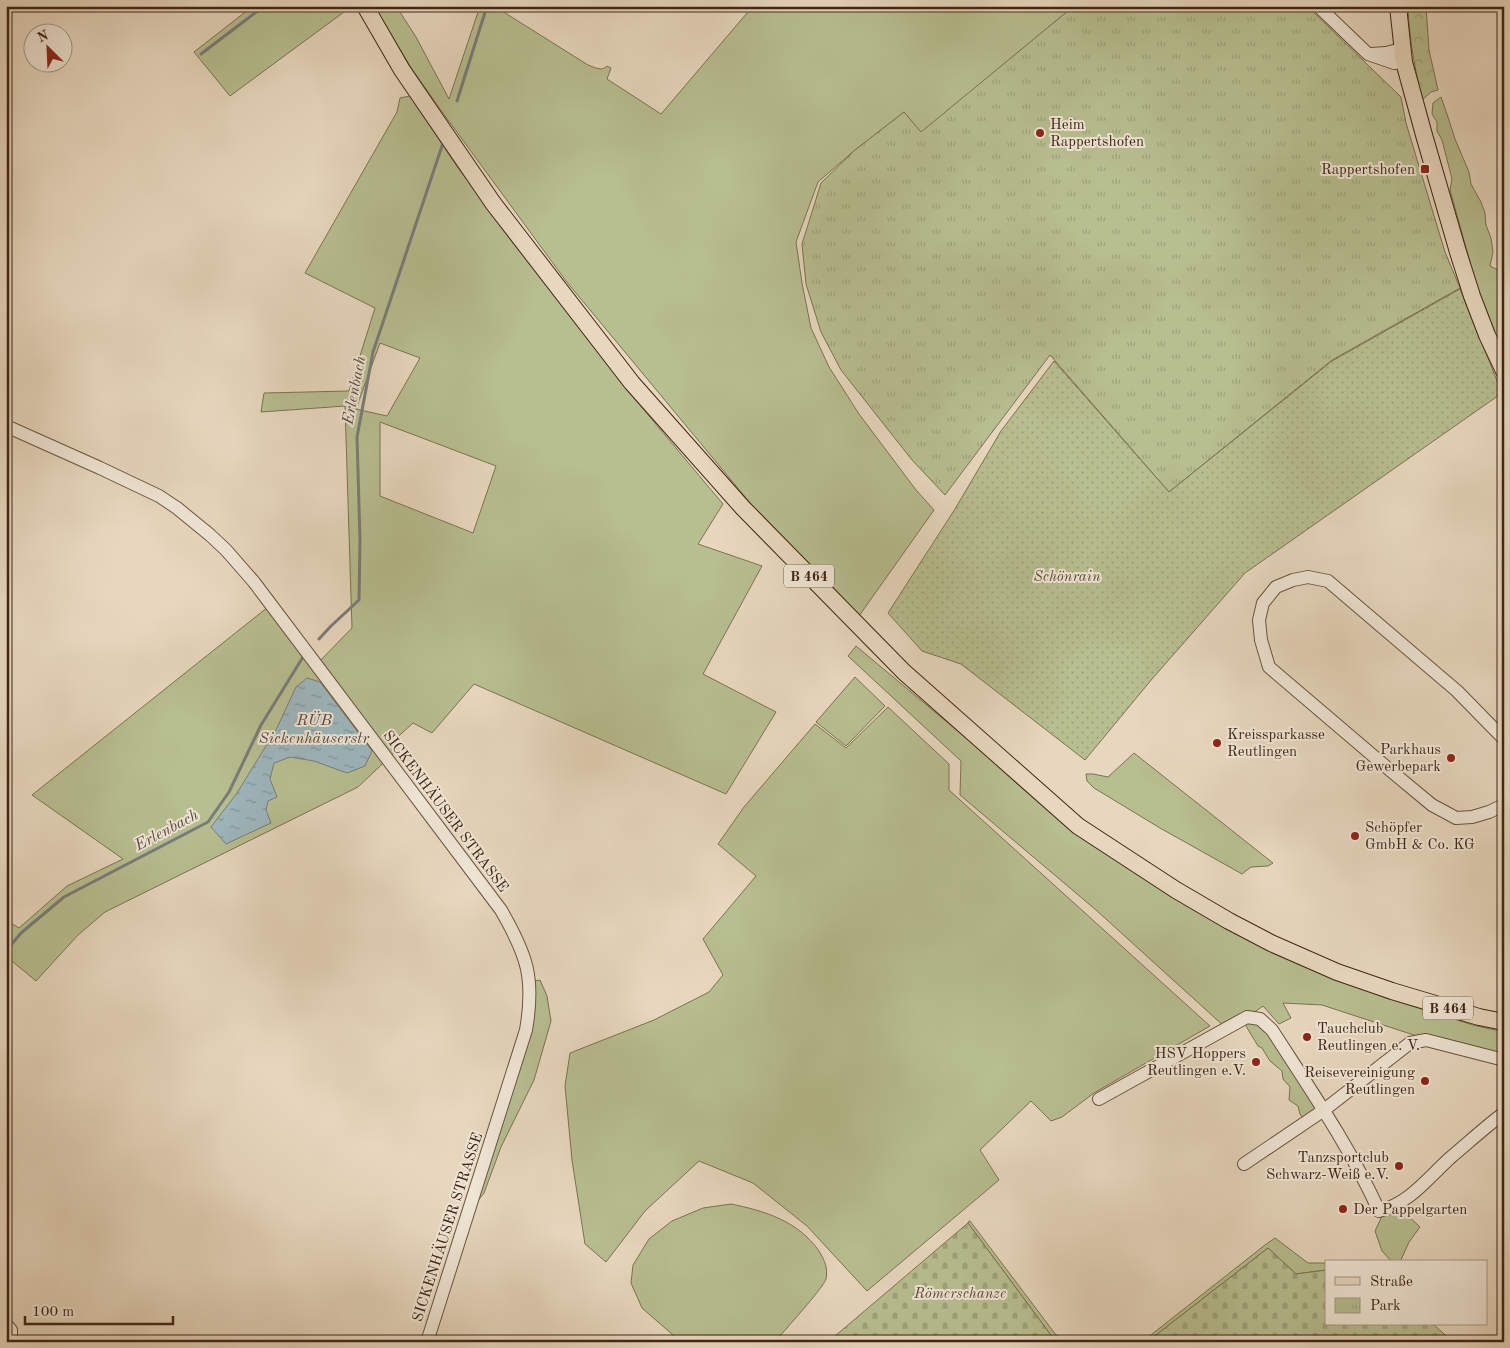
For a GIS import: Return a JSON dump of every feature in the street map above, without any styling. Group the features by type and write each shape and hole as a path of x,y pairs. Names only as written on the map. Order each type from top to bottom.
{"main road":[{"name":"B 464","path":"365,6 402,70 493,203 632,383 743,508 904,672 1078,826 1199,904 1272,943 1336,972 1479,1017 1504,1022"},
{"path":"1398,6 1403,56 1424,136 1465,275 1479,315 1504,371"}],"street":[{"path":"1318,6 1368,54 1386,53 1403,56"},
{"name":"SICKENHÄUSER STRASSE","path":"6,426 159,496 194,522 226,550 254,582 495,903 516,937 527,966 530,982 526,1030 427,1342"},
{"path":"1502,804 1472,817 1456,818 1432,805 1390,771 1270,667 1261,640 1258,620 1263,603 1276,587 1293,580 1308,577 1328,581 1457,691 1504,739"},
{"path":"1099,1099 1247,1017 1260,1019 1272,1030 1324,1110 1369,1188 1379,1211 1393,1207 1409,1197 1449,1159 1504,1113"},
{"path":"1244,1164 1324,1110 1410,1044 1426,1040 1504,1060"},
{"path":"6,1324 11,1330 11,1342"}],"green space":[{"path":"253,6 346,6 348,9 230,96 194,52"},
{"path":"374,6 396,6 416,37 449,99 480,6 494,6 588,65 600,69 607,66 611,68 607,79 661,114 753,6 1074,6 921,133 904,112 855,150 818,182 796,242 811,328 829,367 859,414 916,490 934,510 859,616 751,504 566,281 440,109 410,66"},
{"path":"1074,6 1307,6 1401,97 1406,123 1445,252 1460,288 1332,360 1169,492 1050,355 945,495 912,460 841,370 821,332 806,284 802,244 821,183 855,150 904,112 921,132"},
{"path":"1408,6 1426,6 1429,50 1438,90 1431,92 1422,100 1413,53"},
{"path":"410,96 458,168 623,385 723,504 698,544 762,566 703,674 776,712 726,794 474,684 432,733 413,723 389,745 395,752 358,787 105,912 78,935 36,981 7,957 6,959 6,920 19,928 67,886 123,859 32,795 268,607 313,668 352,628 345,406 261,412 264,393 349,391 375,308 305,273 397,112 400,98","holes":["380,343 420,358 387,416 356,409","380,422 496,466 473,533 380,496"]},
{"path":"1441,97 1455,139 1469,172 1471,184 1485,213 1493,252 1490,266 1504,273 1504,356 1485,316 1450,190 1452,179 1442,140 1437,131 1437,122 1432,114 1433,103"},
{"name":"Schönrain","path":"1460,289 1502,393 1245,573 1152,679 1085,760 961,664 922,651 888,613 955,509 1001,431 1054,361 1169,492 1332,361"},
{"path":"856,646 1075,829 1331,977 1389,999 1473,1025 1504,1032 1504,1060 1426,1039 1322,1005 1283,1003 1291,1018 1279,1024 1263,1006 1226,1028 1096,910 960,795 961,761 848,656"},
{"path":"855,677 885,706 846,746 816,722"},
{"path":"888,707 949,764 949,790 1210,1026 1094,1093 1062,1117 1051,1121 1031,1101 980,1150 999,1180 867,1291 807,1226 753,1183 699,1161 645,1211 606,1262 585,1244 572,1160 565,1086 570,1053 654,1020 709,992 723,975 703,939 756,876 718,844 744,807 815,724 846,748"},
{"path":"1134,753 1273,863 1268,866 1251,867 1242,874 1160,828 1094,788 1087,781 1086,774 1108,777"},
{"path":"540,980 547,996 551,1021 534,1080 501,1147 484,1193 469,1212 522,1045 530,982"},
{"path":"1258,1022 1268,1031 1320,1109 1303,1118 1298,1106 1289,1100 1290,1087 1283,1079 1282,1071 1270,1061 1262,1048 1258,1046 1246,1026 1247,1023"},
{"path":"731,1204 768,1214 801,1232 819,1251 826,1268 826,1279 824,1284 775,1342 681,1342 642,1308 631,1283 633,1265 649,1239 672,1221 703,1208"},
{"path":"1394,1212 1405,1213 1420,1227 1409,1242 1401,1260 1390,1260 1382,1251 1375,1231 1382,1216"},
{"path":"969,1221 1056,1335 1073,1342 1063,1342 1053,1338 968,1223"},
{"name":"Römerschanze","path":"968,1223 1053,1338 1063,1342 828,1342"},
{"path":"1275,1238 1308,1263 1325,1263 1325,1270 1296,1274 1268,1248 1147,1342 1142,1342"},
{"path":"1268,1248 1296,1274 1325,1270 1325,1326 1435,1326 1453,1342 1147,1342"}],"water":[{"name":"RÜB Sickenhäuserstr","path":"307,678 320,682 372,751 365,766 347,773 314,761 290,757 274,763 270,779 277,797 268,801 266,810 271,823 226,844 211,827 237,793 277,728 296,687"}],"waterway":[{"path":"201,54 264,6"},
{"name":"Erlenbach","path":"457,101 487,6"},
{"name":"Erlenbach","path":"319,639 359,600 360,540 357,437 373,352 444,140"},
{"name":"Erlenbach","path":"6,951 21,933 64,897 208,822 229,792 261,725 303,657"}],"place":[{"name":"Heim Rappertshofen","path":"1040,133"},
{"name":"Rappertshofen","path":"1425,169"},
{"name":"Kreissparkasse Reutlingen","path":"1217,743"},
{"name":"Parkhaus Gewerbepark","path":"1451,758"},
{"name":"Schöpfer GmbH & Co. KG","path":"1355,836"},
{"name":"Tauchclub Reutlingen e. V.","path":"1307,1037"},
{"name":"HSV Hoppers Reutlingen e.V.","path":"1256,1062"},
{"name":"Reisevereinigung Reutlingen","path":"1425,1081"},
{"name":"Tanzsportclub Schwarz-Weiß e.V.","path":"1399,1166"},
{"name":"Der Pappelgarten","path":"1343,1209"}]}
